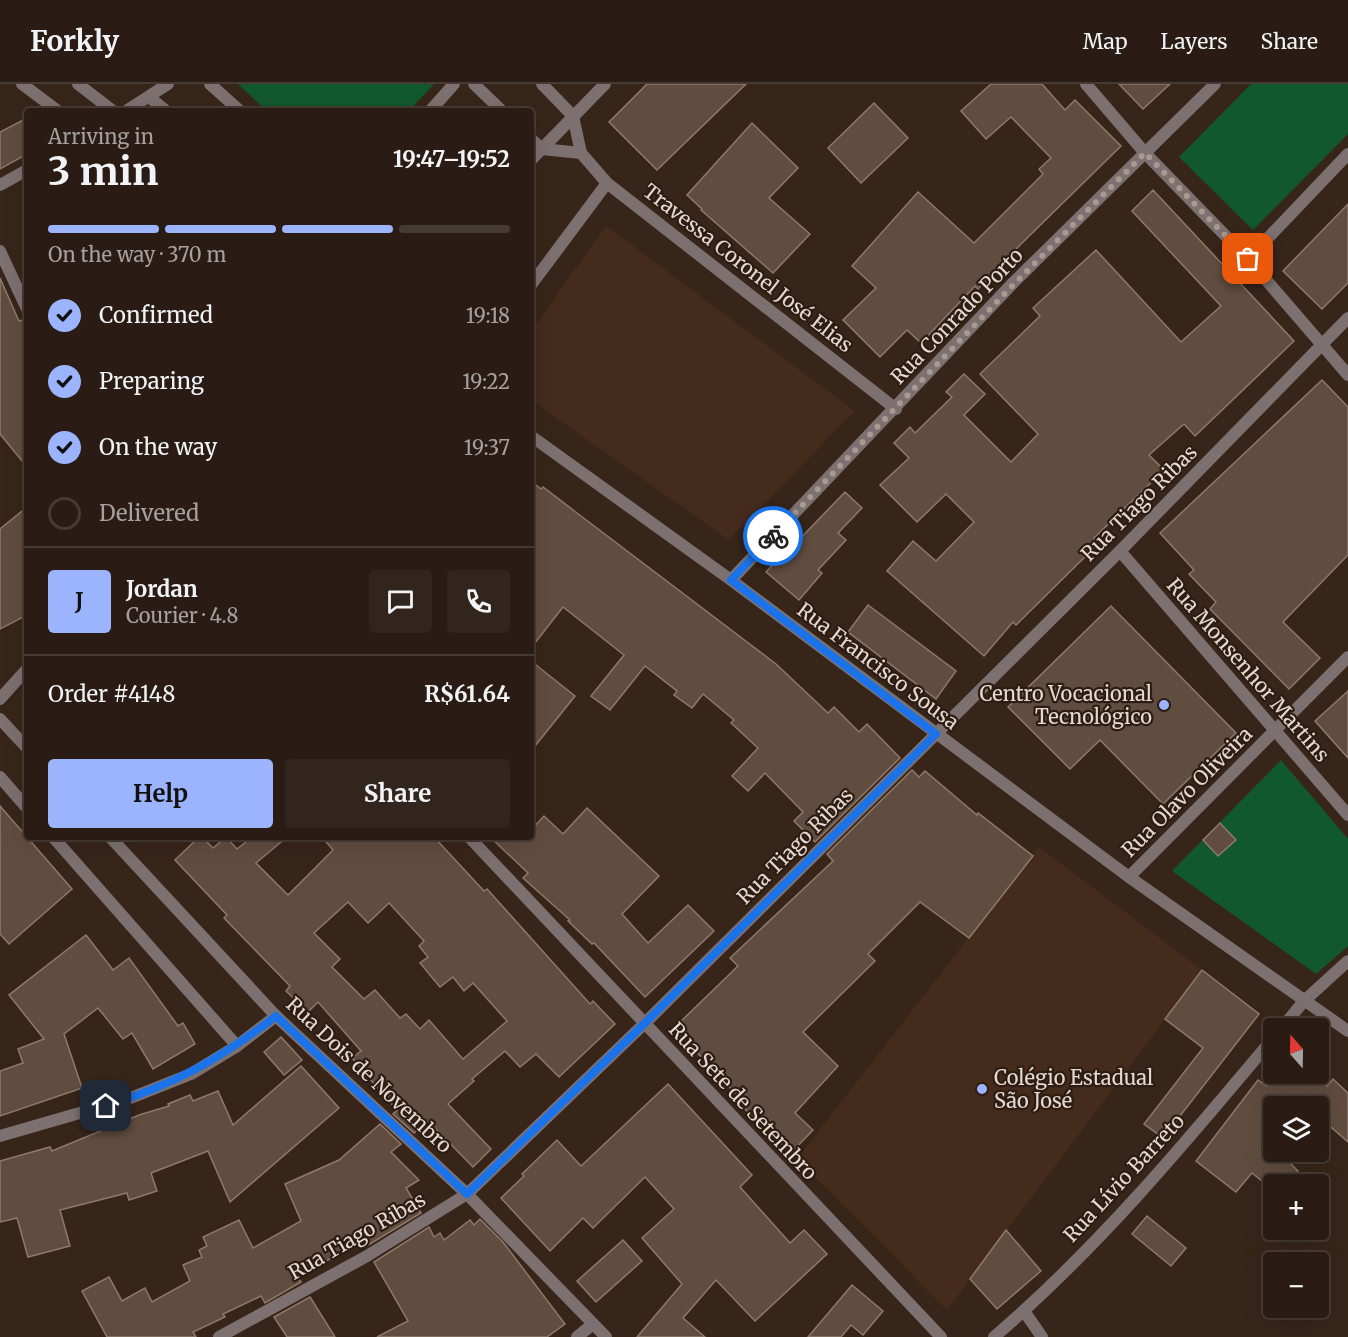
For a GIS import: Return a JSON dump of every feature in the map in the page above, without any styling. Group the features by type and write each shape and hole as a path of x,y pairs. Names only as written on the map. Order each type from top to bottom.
{"street":[{"path":"22,84 54,108"},
{"path":"78,84 109,108"},
{"path":"131,108 168,84"},
{"path":"210,84 237,108"},
{"path":"433,108 454,84"},
{"path":"474,84 499,108"},
{"path":"542,84 573,116"},
{"path":"534,157 605,84"},
{"path":"1086,84 1145,153 1248,259 1348,375"},
{"name":"Rua Conrado Porto","path":"731,580 1014,284 1215,84"},
{"path":"149,97 162,108"},
{"name":"Travessa Coronel José Elias","path":"573,116 581,153 607,183 896,409"},
{"path":"534,142 542,149 581,153"},
{"path":"1248,259 1348,154"},
{"path":"0,185 24,172"},
{"path":"534,281 607,183"},
{"path":"0,251 24,303"},
{"name":"Rua Tiago Ribas","path":"219,1337 367,1256 467,1194 644,1024 936,734 1120,551 1348,318"},
{"name":"Rua Francisco Sousa","path":"534,438 731,580 1129,877 1348,1031"},
{"name":"Rua Monsenhor Martins","path":"1120,551 1348,815"},
{"name":"Rua Olavo Oliveira","path":"1129,877 1348,657"},
{"path":"0,699 24,672"},
{"path":"0,719 24,745"},
{"path":"0,777 24,805"},
{"path":"56,840 237,1046"},
{"name":"Rua Dois de Novembro","path":"113,840 276,1016 467,1194 606,1337"},
{"name":"Rua Sete de Setembro","path":"472,840 941,1337"},
{"path":"1290,1018 1304,1001 1348,962"},
{"path":"0,1136 128,1099 190,1074 237,1046 276,1016"},
{"name":"Rua Lívio Barreto","path":"994,1337 1024,1311 1130,1204 1263,1050"},
{"path":"1024,1311 1042,1337"},
{"path":"577,1337 593,1324"}],"shaded area":[{"path":"606,226 855,411 729,540 534,402 534,327"},
{"name":"Colégio Estadual São José","path":"1039,847 1202,970 947,1310 797,1159"}],"green space":[{"path":"238,84 434,84 412,108 264,108"},
{"path":"1251,84 1348,84 1348,134 1253,230 1179,157"},
{"path":"1281,760 1348,839 1348,946 1316,974 1172,871"}],"building":[{"path":"647,84 746,84 657,170 609,122"},
{"path":"991,84 1042,84 1065,110 1075,100 1121,146 978,289 975,286 921,343 907,330 880,357 843,320 876,288 852,266 918,192 974,243 1043,174 1039,169 1051,158 1011,117 986,139 961,111"},
{"path":"1119,84 1170,84 1143,109"},
{"path":"874,103 908,138 861,183 828,148"},
{"path":"24,120 24,156 0,169 0,132"},
{"path":"752,123 798,168 769,198 810,234 773,273 687,195"},
{"path":"1153,190 1294,341 1195,436 1184,424 1149,455 1164,470 1094,538 1099,543 1016,625 1013,622 984,656 887,571 913,541 936,561 974,522 946,494 917,522 880,485 909,458 894,443 910,427 915,433 952,397 946,392 964,374 985,394 964,415 1011,462 1038,434 980,374 1040,316 1033,308 1096,250 1181,342 1221,306 1132,211"},
{"path":"1348,204 1348,283 1322,309 1283,271"},
{"path":"0,278 19,321 23,320 24,323 24,463 0,434"},
{"path":"1322,380 1348,407 1348,555 1283,622 1320,658 1289,689 1210,609 1216,602 1189,574 1194,570 1160,533"},
{"path":"534,483 541,489 543,487 776,664 828,713 834,707 859,732 867,724 900,758 815,842 794,821 803,812 765,773 748,791 732,776 758,748 731,723 734,720 703,694 692,708 674,695 677,691 645,666 610,710 591,696 624,655 563,607 534,644"},
{"path":"845,492 862,508 838,533 846,540 818,570 822,573 799,600 766,572"},
{"path":"24,509 24,617 0,629 0,529"},
{"path":"868,605 956,671 936,699 848,632"},
{"name":"Centro Vocacional Tecnológico","path":"1111,606 1236,733 1163,804 1100,740 1070,769 1008,707"},
{"path":"534,663 575,696 534,747"},
{"path":"1348,691 1348,758 1315,721"},
{"path":"912,770 919,777 925,771 977,815 978,813 1033,856 969,938 920,902 868,954 875,961 803,1032 838,1066 795,1113 813,1130 791,1153 744,1108 747,1106 674,1028 738,966 730,958 833,861 827,854"},
{"path":"0,806 24,834 24,840 29,840 72,889 9,944 0,934"},
{"path":"587,808 659,876 622,914 648,943 688,905 714,931 645,997 594,943 592,944 568,921 570,920 523,878 528,873 493,840 534,840 534,827 544,816 563,834"},
{"path":"1220,823 1236,840 1218,856 1203,840"},
{"path":"196,840 205,840 213,848 222,840 229,840 237,849 248,840 283,840 256,863 288,895 333,850 325,840 437,840 484,891 487,889 590,1004 593,1001 615,1024 559,1077 536,1054 520,1067 505,1051 472,1079 474,1081 448,1104 491,1149 473,1167 428,1121 414,1133 393,1114 397,1110 352,1058 361,1051 318,1002 308,1012 286,991 290,986 224,918 227,915 175,860","holes":["348,902 368,923 389,903 424,941 419,946 428,957 420,963 440,987 453,977 464,991 473,983 507,1021 463,1059 429,1020 420,1029 406,1014 400,1018 375,990 364,999 332,967 340,959 314,933"]},
{"path":"86,935 113,970 129,958 178,1026 183,1023 195,1044 153,1069 132,1033 123,1039 98,1008 64,1034 82,1088 0,1116 0,1071 23,1063 18,1049 44,1039 9,995"},
{"path":"1202,970 1259,1014 1163,1138 1144,1124 1203,1048 1165,1019"},
{"path":"281,1037 302,1060 284,1075 264,1052"},
{"path":"301,1066 339,1108 230,1202 208,1151 151,1173 157,1191 129,1200 127,1193 60,1210 70,1246 28,1257 17,1218 0,1222 0,1161 50,1147 52,1151 139,1115 169,1106 168,1104 190,1095 193,1101 218,1091 233,1125"},
{"path":"1333,1079 1348,1093 1348,1142 1329,1126 1329,1096 1263,1096 1263,1162 1289,1162 1298,1171 1296,1174 1263,1174 1263,1182 1252,1173 1236,1192 1196,1161 1258,1080 1267,1086 1268,1084 1324,1084 1327,1086"},
{"path":"668,1084 752,1175 740,1187 790,1243 804,1230 827,1254 755,1321 716,1280 683,1318 705,1337 637,1337 682,1284 642,1238 674,1209 645,1177 593,1228 583,1218 550,1251 501,1198 557,1140 581,1166"},
{"path":"380,1124 401,1144 391,1152 419,1180 406,1188 421,1213 365,1247 361,1241 298,1277 301,1282 265,1303 261,1296 223,1314 225,1317 193,1332 196,1337 107,1337 82,1291 109,1277 122,1301 145,1288 152,1302 190,1281 183,1265 202,1257 199,1250 207,1246 203,1237 239,1220 253,1248 301,1221 285,1184 339,1160"},
{"path":"1147,1216 1186,1248 1171,1266 1132,1234"},
{"path":"480,1219 503,1242 565,1324 547,1337 377,1337 408,1321 374,1262 429,1227 434,1237 440,1233 444,1240 470,1220 474,1225"},
{"path":"1006,1230 1041,1271 997,1309 970,1279"},
{"path":"623,1240 642,1261 596,1302 577,1281"},
{"path":"852,1285 883,1311 863,1335 851,1325 841,1337 808,1337"},
{"path":"310,1297 335,1337 287,1337 274,1317"}],"way so far":[{"path":"773,536 1014,284 1145,153 1248,259"}],"place":[{"name":"Centro Vocacional Tecnológico","path":"1164,705"},
{"name":"Colégio Estadual São José","path":"982,1089"}],"route":[{"path":"106,1106 190,1074 237,1046 276,1016 467,1194 644,1024 936,734 731,580 773,536"}]}
